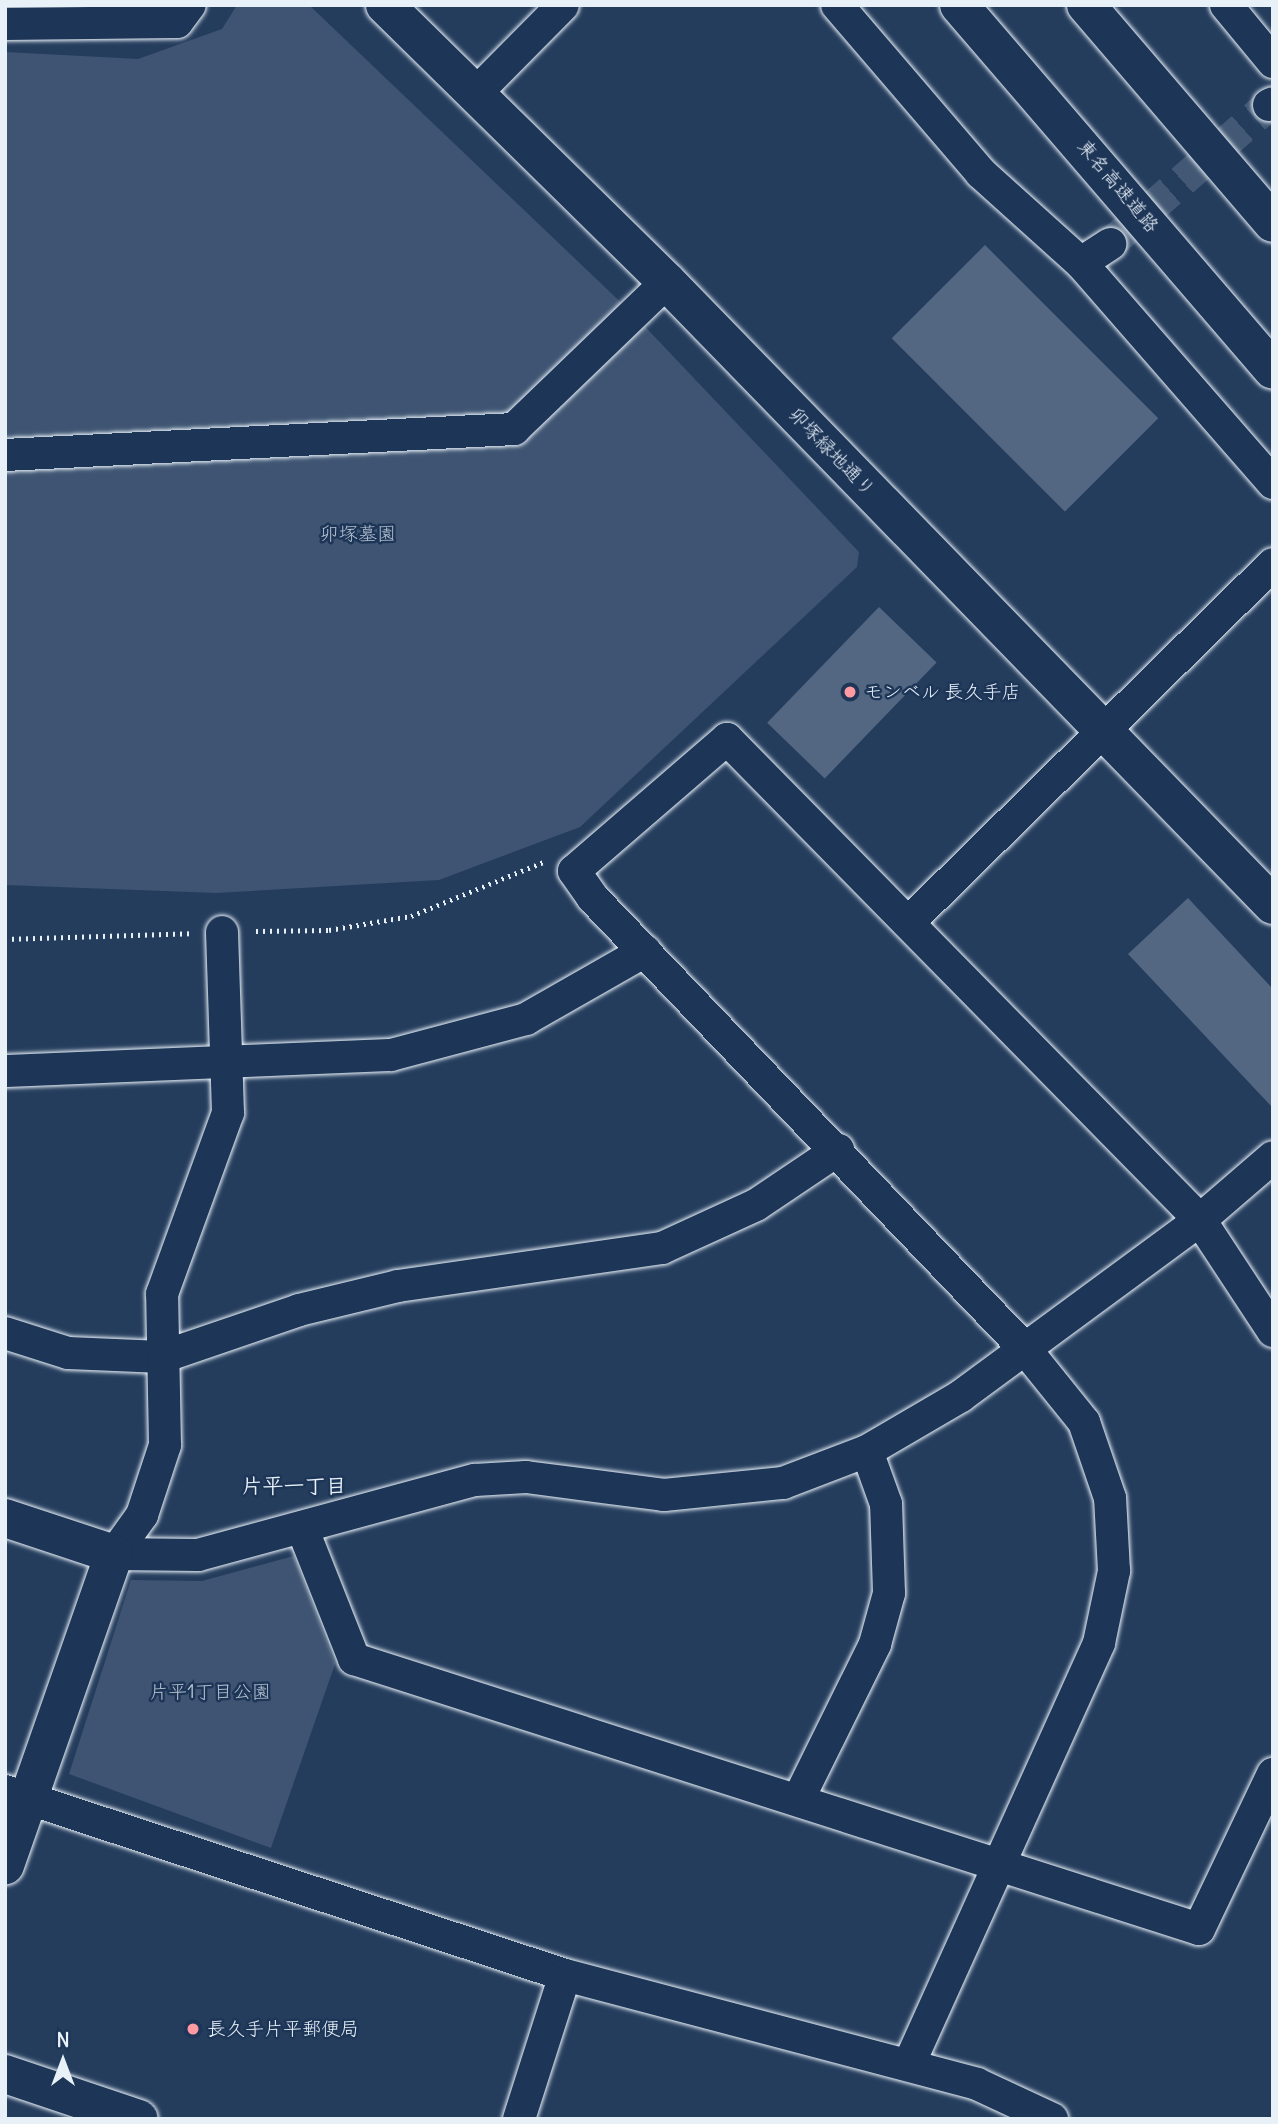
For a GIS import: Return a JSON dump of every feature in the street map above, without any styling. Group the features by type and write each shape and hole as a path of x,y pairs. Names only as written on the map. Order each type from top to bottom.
{"main road":[{"name":"卯塚緑地通り","path":"385,5 477,92 667,282 1101,732 1273,905"},
{"name":"東名高速道路","path":"958,5 1273,369"},
{"path":"1086,5 1273,223"},
{"path":"5,1518 114,1553 17,1794 5,1866"},
{"path":"5,2074 139,2119"}],"street":[{"path":"5,24 177,22 190,5"},
{"path":"477,92 563,5"},
{"path":"836,5 981,173 1081,263 1273,483"},
{"path":"1226,5 1273,62"},
{"path":"1081,263 1110,244"},
{"path":"5,455 514,429 667,282"},
{"path":"909,921 1273,564"},
{"path":"909,2064 998,1865 1082,1688 1114,1571 1110,1498 1084,1422 1025,1349 838,1150 645,951 574,871 727,739 909,921 1200,1220 1273,1331"},
{"path":"114,1553 142,1515 165,1445 162,1294 221,1142 229,1065 222,932"},
{"path":"5,1070 229,1065 391,1055 526,1019 645,951"},
{"path":"5,1333 68,1353 162,1357 299,1310 398,1286 663,1248 757,1205 838,1150"},
{"path":"114,1553 198,1555 303,1530 475,1480 526,1477 664,1496 723,1494 783,1483 867,1451 961,1396 1200,1220 1273,1157"},
{"path":"799,1798 875,1644 890,1593 886,1504 867,1451"},
{"path":"303,1530 354,1659 799,1798 1199,1929 1273,1774"},
{"path":"17,1794 565,1975 977,2084 1052,2119"},
{"path":"519,2119 565,1975"}],"path":[{"path":"5,939 329,930 411,916 466,898 560,853 574,871"}],"green space":[{"name":"卯塚墓園","path":"237,5 309,5 633,314 859,552 857,567 580,827 439,880 216,893 5,885 5,52 138,59 222,29"},
{"name":"片平1丁目公園","path":"294,1556 335,1664 271,1848 69,1774 131,1580 202,1581"}],"building":[{"path":"985,245 1158,418 1065,512 892,338"},
{"name":"モンベル 長久手店","path":"879,607 937,663 825,778 767,723"},
{"path":"1188,898 1273,989 1273,1108 1128,954"}],"tunnel":[{"path":"1110,244 1269,105"}],"place":[{"name":"モンベル 長久手店","path":"850,692"},
{"name":"長久手片平郵便局","path":"193,2029"}],"district":[{"name":"片平一丁目","path":"294,1486"}]}
